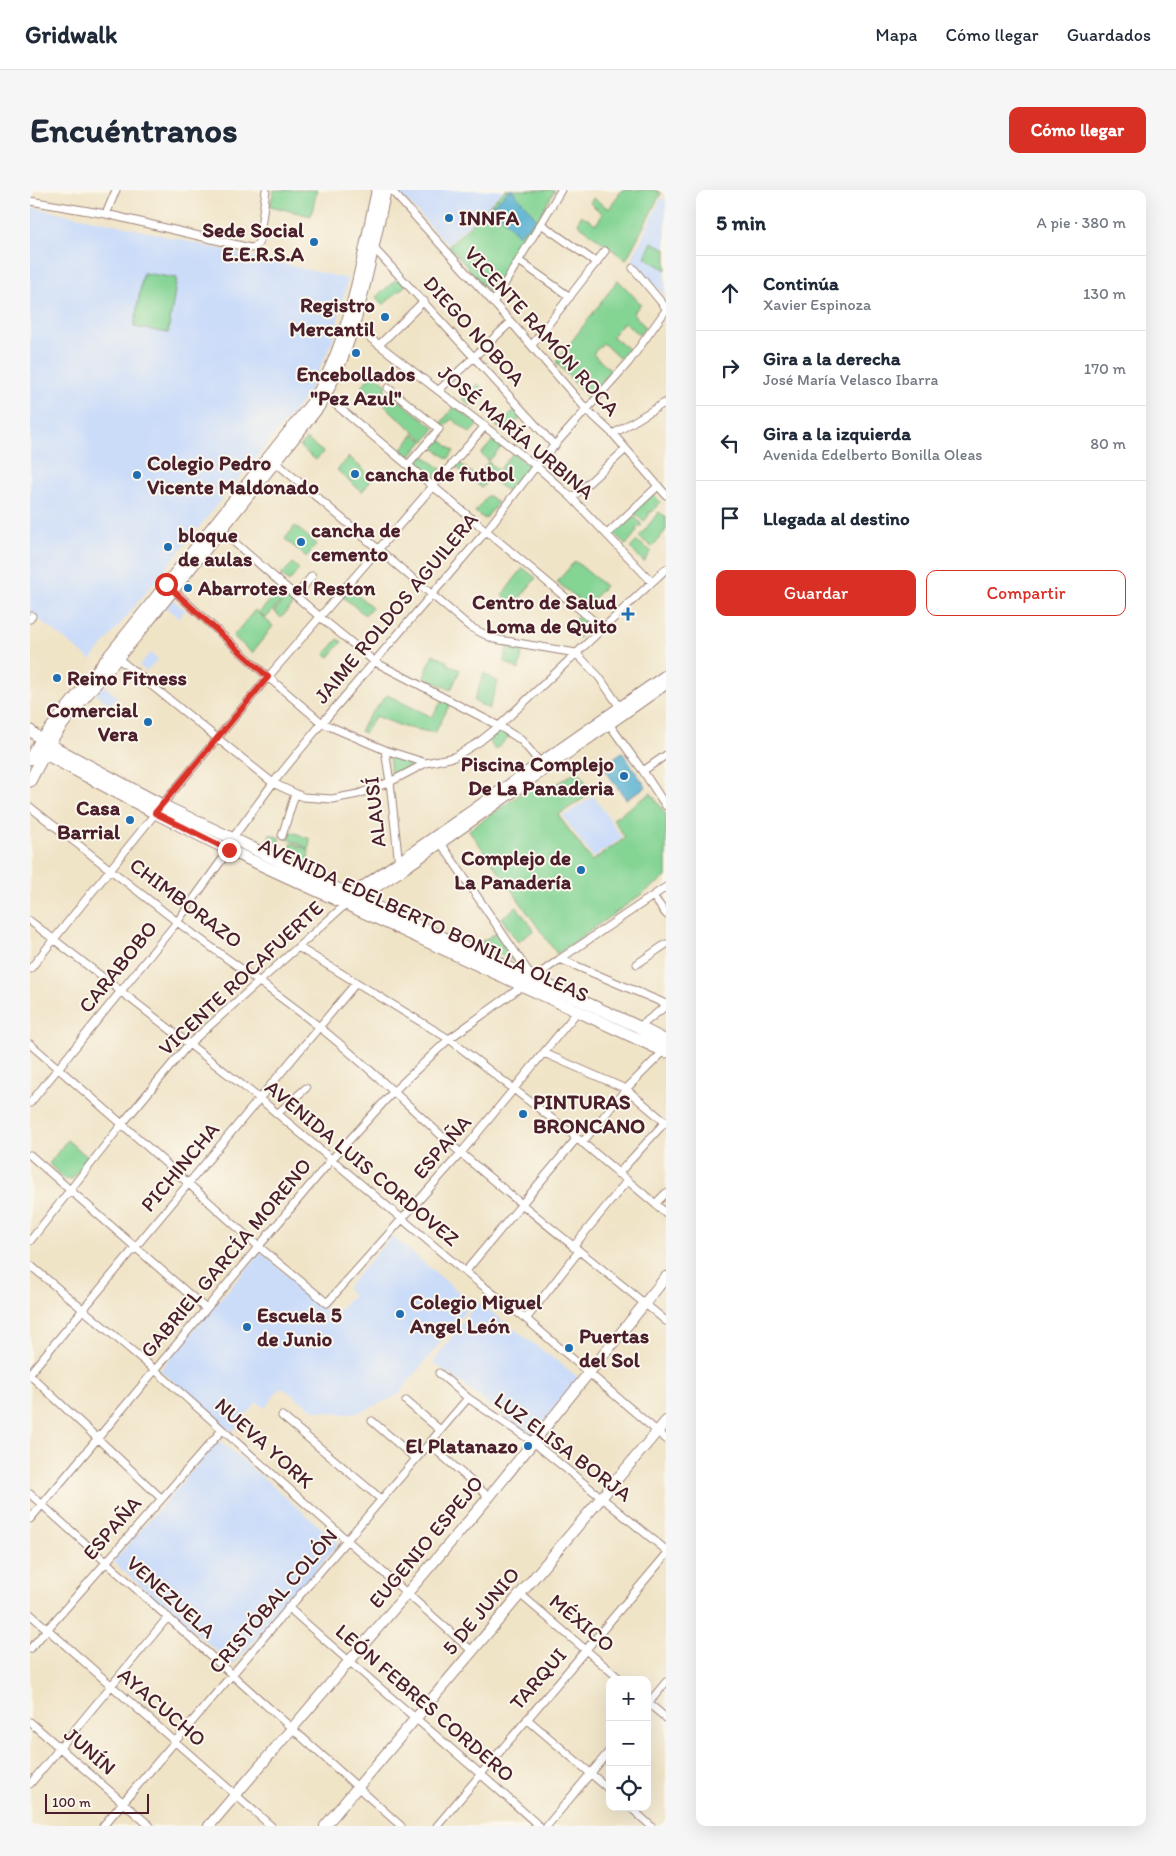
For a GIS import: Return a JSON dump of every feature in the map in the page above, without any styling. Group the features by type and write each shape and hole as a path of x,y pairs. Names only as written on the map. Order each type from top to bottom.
{"main road":[{"path":"30,759 42,747"},
{"path":"30,781 42,747"},
{"name":"AVENIDA EDELBERTO BONILLA OLEAS","path":"42,747 158,809 230,844 529,983 639,1027 665,1048"},
{"name":"AVENIDA EDELBERTO BONILLA OLEAS","path":"529,983 578,1011 665,1048"}],"street":[{"path":"106,214 116,190"},
{"path":"30,201 106,214 250,248 255,247 259,242 266,190"},
{"path":"369,243 377,190"},
{"path":"30,732 42,747 322,394 350,323 369,243 386,190"},
{"name":"VICENTE RAMÓN ROCA","path":"390,190 532,345 587,410 613,434 666,496"},
{"path":"493,303 561,190"},
{"path":"541,224 597,263"},
{"name":"DIEGO NOBOA","path":"369,243 555,446"},
{"path":"532,345 605,251"},
{"path":"519,261 570,297"},
{"path":"632,268 666,309"},
{"path":"380,344 424,301"},
{"name":"JAIME ROLDOS AGUILERA","path":"230,844 274,783 322,723 487,530 536,466 628,363 666,309"},
{"path":"439,390 511,322"},
{"name":"JOSÉ MARÍA URBINA","path":"350,323 380,344 536,466 572,498 652,582"},
{"path":"388,388 439,429 408,465"},
{"path":"322,394 602,628"},
{"path":"613,434 666,402"},
{"path":"30,969 158,809 268,677 485,426"},
{"path":"572,498 626,449"},
{"path":"272,459 476,632 515,644 576,653 599,677 622,710"},
{"path":"607,534 658,486"},
{"path":"217,527 320,617 375,662 499,726 521,740 543,766"},
{"path":"114,655 219,737 274,783 303,797 332,799 358,794 390,782 426,763 454,757 479,742 499,726 666,569"},
{"path":"296,596 312,576"},
{"path":"169,586 268,677 322,723 384,750 426,763"},
{"path":"352,900 665,679"},
{"path":"543,766 610,724 622,710"},
{"path":"610,724 644,771 666,806"},
{"name":"ALAUSÍ","path":"384,750 390,782 400,866"},
{"path":"644,771 666,755"},
{"path":"282,836 295,794"},
{"name":"CHIMBORAZO","path":"30,808 111,868 177,922 260,981 320,1027 521,1204 666,1320"},
{"path":"438,839 529,983"},
{"name":"CARABOBO","path":"30,1103 177,922 230,844"},
{"name":"GABRIEL GARCÍA MORENO","path":"30,1519 258,1246 332,1159 394,1091 449,1039 560,959 666,887"},
{"path":"653,896 666,914"},
{"name":"VICENTE ROCAFUERTE","path":"30,1241 122,1124 188,1045 352,900"},
{"name":"AVENIDA LUIS CORDOVEZ","path":"30,921 260,1099 465,1272 526,1319 666,1439"},
{"path":"637,964 666,944"},
{"path":"298,947 449,1039 579,1140 666,1213"},
{"path":"560,959 666,1005 639,1027"},
{"name":"PICHINCHA","path":"30,1374 356,983"},
{"name":"ESPAÑA","path":"258,1246 327,1303 461,1153 578,1011"},
{"path":"30,1044 258,1246"},
{"path":"465,1272 521,1204 665,1048"},
{"path":"544,1053 626,1090 666,1122 618,1174"},
{"path":"277,1114 306,1088"},
{"path":"30,1155 206,1309"},
{"path":"526,1319 628,1181"},
{"path":"655,1204 666,1193"},
{"name":"NUEVA YORK","path":"30,1265 155,1370 472,1650"},
{"name":"EUGENIO ESPEJO","path":"209,1826 489,1497 666,1277"},
{"name":"LUZ ELISA BORJA","path":"439,1373 468,1398 533,1442 666,1550"},
{"path":"30,1374 161,1498"},
{"name":"CRISTÓBAL COLÓN","path":"103,1826 468,1398"},
{"path":"406,1401 440,1430"},
{"path":"282,1416 381,1499"},
{"path":"372,1421 416,1459"},
{"name":"5 DE JUNIO","path":"325,1826 666,1421"},
{"name":"ESPAÑA","path":"30,1649 222,1430"},
{"path":"428,1444 489,1497"},
{"name":"VENEZUELA","path":"30,1494 401,1826"},
{"name":"TARQUI","path":"437,1826 666,1554"},
{"name":"MÉXICO","path":"520,1594 616,1676"},
{"name":"LEÓN FEBRES CORDERO","path":"288,1607 349,1663 416,1717 539,1826"},
{"name":"AYACUCHO","path":"30,1614 270,1826"},
{"path":"30,1784 168,1617"},
{"path":"651,1700 666,1682"},
{"path":"651,1706 666,1718"},
{"path":"527,1719 606,1787"},
{"name":"JUNÍN","path":"30,1722 150,1826"},
{"path":"547,1826 606,1755"},
{"path":"634,1811 651,1826"}],"shaded area":[{"name":"INNFA","path":"397,190 504,190 448,245"},
{"path":"661,198 666,200 665,296 632,259"},
{"name":"Colegio Pedro Vicente Maldonado","path":"30,207 110,223 348,279 333,340 307,395 91,660 30,612"},
{"path":"172,599 185,610 179,618 166,607"},
{"path":"150,653 158,659 146,671 139,666"},
{"path":"103,685 117,696 111,705 96,694"},
{"path":"594,796 622,838 593,858 563,816"},
{"path":"392,1236 472,1303 398,1395 361,1412 345,1414 314,1410 281,1387 265,1408 257,1402 232,1432 160,1370 261,1252 333,1316 353,1295 346,1288"},
{"path":"478,1302 578,1377 532,1437 433,1362"},
{"path":"219,1440 339,1543 233,1665 113,1562"}],"green space":[{"path":"274,190 317,190 311,216 270,206"},
{"path":"505,190 555,190 492,296 449,246"},
{"path":"622,190 656,190 661,193 626,260 578,224 581,215 596,224 603,214 590,203 593,198 609,209"},
{"path":"652,242 666,249 666,270 645,257"},
{"path":"143,273 177,278 168,333 134,327"},
{"path":"399,277 406,285 383,305 376,297"},
{"path":"618,280 641,304 633,313 645,327 639,335 624,322 612,336 628,349 620,359 603,343 593,354 611,371 587,397 556,362"},
{"path":"373,373 388,385 384,389 435,428 425,441 362,386"},
{"path":"478,384 485,391 470,406 462,399"},
{"path":"454,407 478,424 470,433 452,419 445,426 441,423"},
{"path":"515,410 522,417 505,432 496,426"},
{"path":"414,434 423,441 410,457 401,450"},
{"path":"437,437 454,451 448,459 430,445"},
{"path":"495,438 503,445 489,461 481,454"},
{"path":"306,439 323,452 316,460 300,447"},
{"path":"513,453 529,466 508,492 490,478 482,488 455,466 459,462 476,477 488,462 499,470"},
{"path":"422,454 441,469 433,478 414,463"},
{"name":"cancha de futbol","path":"349,457 373,478 362,492 337,470"},
{"path":"653,493 660,502 652,512 649,512 644,522 633,512"},
{"path":"488,495 498,503 485,519 475,512"},
{"path":"659,512 666,517 666,530 652,547 639,537"},
{"path":"632,514 642,525 636,528 637,531 626,545 613,532"},
{"name":"cancha de cemento","path":"295,526 317,544 306,557 285,539"},
{"path":"637,541 651,551 644,562 630,548"},
{"path":"575,561 605,586 587,606 557,582"},
{"path":"293,563 299,569 289,582 281,575"},
{"path":"523,568 536,578 515,604 502,595"},
{"path":"350,589 372,607 365,615 343,597"},
{"path":"279,590 286,596 266,618 259,613"},
{"path":"287,597 294,603 281,618 274,611"},
{"path":"255,610 273,626 252,653 233,636"},
{"path":"578,616 590,627 579,638 568,628"},
{"path":"338,639 342,642 329,657 325,654"},
{"path":"508,643 523,647 519,670 504,661"},
{"path":"433,654 460,670 451,690 424,677"},
{"path":"484,673 498,682 489,709 474,701"},
{"path":"387,695 432,717 443,699 450,704 435,733 404,727 376,716 364,733 360,731 369,716"},
{"path":"499,729 510,736 495,750 488,740"},
{"path":"389,755 414,764 393,776 391,775"},
{"name":"Complejo de La Panadería","path":"578,770 592,793 558,815 592,861 625,838 613,819 651,793 666,815 666,877 557,954 469,830 535,784 542,794"},
{"path":"285,829 310,839 309,849 282,836"},
{"path":"270,834 280,838 274,851 264,847"},
{"path":"292,843 309,850 307,867 286,857"},
{"path":"517,907 534,930 518,942 501,918"},
{"path":"498,932 518,960 517,962 476,945"},
{"path":"67,1140 89,1158 72,1179 66,1180 49,1164"}],"water":[{"path":"510,190 537,219 518,235 492,206"},
{"name":"Piscina Complejo De La Panaderia","path":"622,752 646,787 626,799 602,766"}],"place":[{"name":"INNFA","path":"449,218"},
{"name":"Sede Social E.E.R.S.A","path":"314,242"},
{"name":"Registro Mercantil","path":"385,317"},
{"name":"Encebollados \"Pez Azul\"","path":"356,353"},
{"name":"cancha de futbol","path":"355,474"},
{"name":"Colegio Pedro Vicente Maldonado","path":"137,475"},
{"name":"cancha de cemento","path":"301,542"},
{"name":"bloque de aulas","path":"168,547"},
{"name":"Abarrotes el Reston","path":"188,588"},
{"name":"Centro de Salud Loma de Quito","path":"628,614"},
{"name":"Reino Fitness","path":"57,678"},
{"name":"Comercial Vera","path":"148,722"},
{"name":"Piscina Complejo De La Panaderia","path":"624,776"},
{"name":"Casa Barrial","path":"130,820"},
{"name":"Complejo de La Panadería","path":"581,870"},
{"name":"PINTURAS BRONCANO","path":"523,1114"},
{"name":"Colegio Miguel Angel León","path":"400,1314"},
{"name":"Escuela 5 de Junio","path":"247,1327"},
{"name":"Puertas del Sol","path":"569,1348"},
{"name":"El Platanazo","path":"528,1446"}],"route":[{"path":"166,584 268,677 155,813 229,850"}]}
